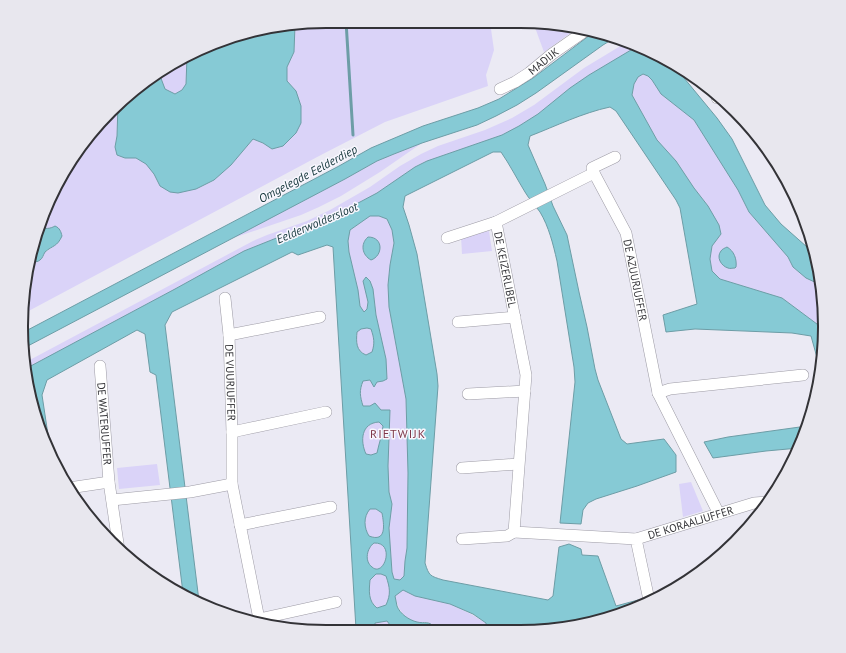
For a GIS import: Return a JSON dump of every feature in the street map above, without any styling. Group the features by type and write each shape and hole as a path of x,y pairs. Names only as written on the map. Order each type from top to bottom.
{"street":[{"name":"MADIJK","path":"500,89 529,73 552,54 580,34"},
{"path":"594,173 592,168 615,157"},
{"name":"DE KEIZERLIBEL","path":"447,238 496,222 594,173"},
{"name":"DE AZUURJUFFER","path":"594,173 626,233 658,392 720,514"},
{"name":"DE KEIZERLIBEL","path":"496,222 526,375 514,532"},
{"name":"DE VUURJUFFER","path":"226,298 229,335 232,484 258,617"},
{"name":"DE VUURJUFFER","path":"229,335 320,317"},
{"name":"DE KEIZERLIBEL","path":"458,322 515,317"},
{"name":"DE WATERJUFFER","path":"100,366 109,482 118,540"},
{"path":"658,392 670,389 803,375"},
{"path":"468,394 525,391"},
{"name":"DE VUURJUFFER","path":"232,432 326,412"},
{"path":"462,468 518,464"},
{"path":"75,487 109,482"},
{"path":"112,500 190,492 232,484"},
{"name":"DE KORAALJUFFER","path":"514,532 636,539 754,503 760,503"},
{"path":"240,525 331,507"},
{"path":"462,539 507,536 514,532"},
{"name":"DE KORAALJUFFER","path":"636,539 648,596"},
{"name":"DE VUURJUFFER","path":"268,619 336,602"}],"shaded area":[{"path":"326,28 491,28 494,50 486,75 488,86 385,122 29,311 36,257 43,258 44,253 50,249 55,226 45,228 51,212 68,177 78,161 115,115 118,113 115,147 125,158 134,158 144,161 160,186 196,189 214,180 231,165 253,139 272,149 296,91 287,81 287,67 294,52 295,30"},
{"path":"535,29 571,33 544,52"},
{"path":"620,46 631,50 570,88 538,114 502,135 427,161 415,167 377,193 343,211 327,222 308,229 289,233 244,251 31,367 30,360 253,241 307,221 330,210 370,187 400,166 421,154 438,146 485,130 512,118 534,105 584,68"},
{"path":"187,63 186,84 182,90 175,94 165,89 161,78"},
{"path":"643,74 648,76 661,94 694,120 738,190 749,212 788,257 793,267 806,278 814,282 818,325 782,298 720,279 712,271 710,259 712,246 721,234 708,206 676,161 657,140 632,95 634,84 638,77"},
{"path":"422,143 380,172 341,196 319,207 301,215 230,239 377,161"},
{"path":"370,216 379,216 387,219 392,230 394,243 388,285 389,307 406,398 408,473 407,548 404,576 400,580 394,579 392,572 389,528 392,504 389,492 388,466 390,411 381,410 370,406 363,406 360,391 363,381 383,381 373,289 366,293 368,302 367,309 364,312 359,303 348,248 350,230"},
{"path":"489,231 492,251 462,254 461,236"},
{"path":"361,329 372,329 374,343 372,352 366,355 358,349 357,332"},
{"path":"379,422 383,426 377,453 372,455 366,454 363,444 365,429 373,423"},
{"path":"157,464 160,485 119,489 117,468"},
{"path":"691,482 703,511 683,517 679,484"},
{"path":"370,509 376,509 382,513 384,527 382,535 379,537 369,536 366,530 365,519"},
{"path":"374,543 381,544 385,548 386,553 384,564 380,568 376,569 370,565 367,557 369,547"},
{"path":"376,574 386,576 390,592 387,603 378,608 372,602 369,592 370,580"},
{"path":"403,590 415,596 450,604 471,614 486,623 486,625 431,625 427,622 418,622 408,618 402,612 395,596"},
{"path":"387,621 390,625 375,625 375,623"}],"water":[{"path":"295,30 294,52 287,67 287,81 296,91 301,106 301,123 296,133 283,146 272,149 253,139 231,165 214,180 196,189 178,193 170,192 160,186 154,174 146,164 136,158 125,158 117,155 115,147 118,113 161,78 165,89 175,94 182,90 186,84 187,63 194,59 249,38"},
{"path":"588,36 608,42 517,105 477,125 422,143 377,161 29,345 28,330 371,148 423,126 478,108 499,99 533,78"},
{"path":"631,50 652,59 682,76 717,118 732,139 765,205 781,224 807,247 814,282 806,278 793,267 788,257 749,212 738,190 694,120 661,94 652,80 643,74 638,77 634,84 632,95 657,140 676,161 708,206 719,225 721,234 712,246 710,259 712,271 720,279 782,298 818,326 816,354 811,336 792,333 695,329 666,332 663,315 697,304 680,208 616,111 610,107 579,116 530,136 528,145 553,206 567,235 595,369 621,439 627,444 664,439 676,455 676,472 588,503 583,510 581,524 560,523 575,382 574,367 557,261 543,218 501,152 493,152 405,196 403,207 417,254 438,386 425,563 428,571 431,575 443,580 548,600 553,596 559,547 569,544 581,549 582,555 598,556 616,606 638,600 597,615 578,619 539,624 486,625 486,623 473,614 450,604 415,596 403,590 395,596 400,612 414,621 432,625 390,625 387,621 375,623 375,625 356,625 333,247 327,245 298,255 292,252 172,312 165,325 198,596 182,588 156,375 150,372 145,334 137,330 47,380 42,395 48,432 38,404 31,366 244,251 289,233 308,229 327,222 343,211 377,193 415,167 427,161 502,135 538,114 570,88","holes":["370,216 379,216 387,219 392,230 394,243 388,285 389,307 406,399 408,473 407,548 404,576 400,580 394,579 392,572 389,528 392,504 389,492 388,466 390,410 381,410 375,403 370,406 363,406 360,394 363,381 370,380 374,387 377,382 387,379 386,359 376,315 373,289 370,281 366,277 363,281 368,302 367,309 364,312 360,306 358,290 349,252 348,241 350,230","361,329 371,329 374,346 372,352 366,355 358,349 357,332","379,422 383,426 377,453 371,455 366,454 363,438 365,429 373,423","370,509 376,509 382,513 384,527 382,535 379,537 369,536 367,533 365,519","374,543 381,544 385,548 386,559 380,568 376,569 372,567 368,561 367,555","376,574 386,576 389,591 389,598 386,605 377,608 372,602 369,592 370,580"]},
{"path":"55,226 58,228 62,236 57,244 45,252 41,259 35,261 45,228"},
{"path":"368,237 377,240 380,247 378,255 371,260 368,258 363,249 365,240"},
{"path":"727,247 732,251 735,258 735,268 725,267 720,261 720,253"},
{"path":"800,427 792,449 713,458 704,442 728,437"}],"waterway":[{"path":"346,28 353,135"}],"district":[{"name":"RIETWIJK","path":"398,434"}],"water label":[{"name":"Omgelegde Eelderdiep","path":"308,174"},
{"name":"Eelderwoldersloot","path":"317,223"}]}
